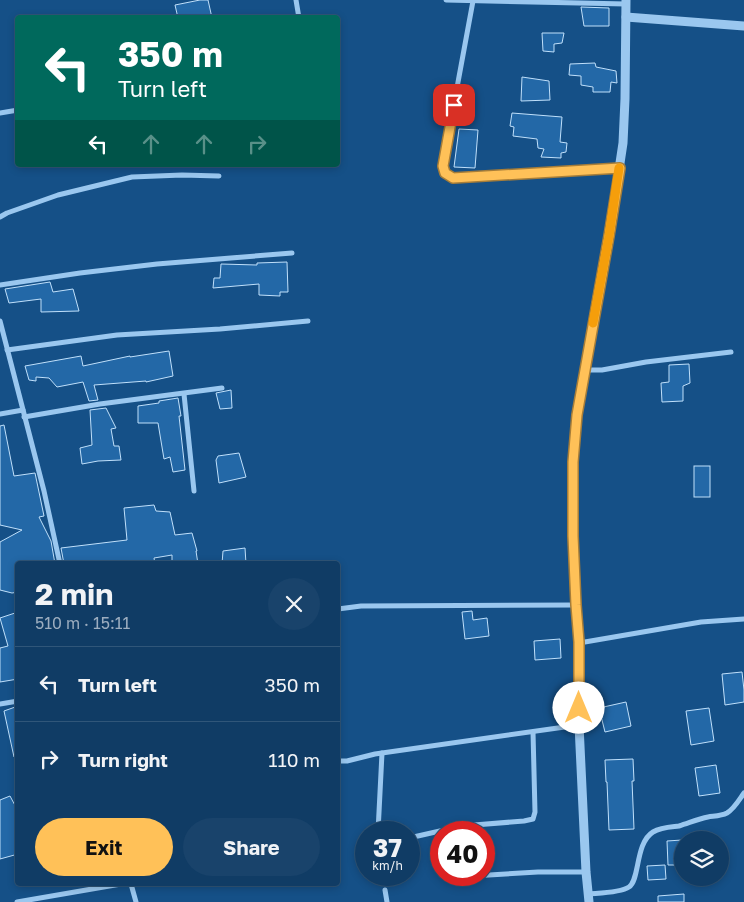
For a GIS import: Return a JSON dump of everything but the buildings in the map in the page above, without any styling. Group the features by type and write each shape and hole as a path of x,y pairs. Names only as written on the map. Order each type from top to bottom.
{"street":[{"path":"296,0 298,15"},
{"path":"446,0 626,2 623,143 609,236 584,370 577,415 573,462 573,536 579,642 579,725 588,898 629,887 633,883 640,852 651,833 659,829 724,815 729,812 744,793"},
{"path":"473,1 444,158 443,166 445,173 453,178 620,168"},
{"path":"626,17 744,26"},
{"path":"0,113 15,110"},
{"path":"0,217 58,195 132,177 219,176"},
{"path":"0,285 157,264 292,253"},
{"path":"0,321 44,491 59,561"},
{"path":"7,350 117,335 220,329 308,321"},
{"path":"584,370 602,370 646,362 731,352"},
{"path":"24,417 100,404 222,388"},
{"path":"184,394 194,491"},
{"path":"0,414 23,410"},
{"path":"340,609 361,606 576,605"},
{"path":"579,642 701,622 744,619"},
{"path":"0,704 15,702"},
{"path":"340,761 579,725"},
{"path":"420,836 462,826 524,822 533,819 535,812 533,732"},
{"path":"379,821 382,754"},
{"path":"495,875 586,872"},
{"path":"17,902 109,886"},
{"path":"132,886 136,902"},
{"path":"385,890 387,902"}],"slow traffic":[{"path":"593,323 619,168"}],"route":[{"path":"454,105 443,166 445,173 453,178 620,168 584,370 577,415 573,462 573,536 579,642 579,708"}]}
